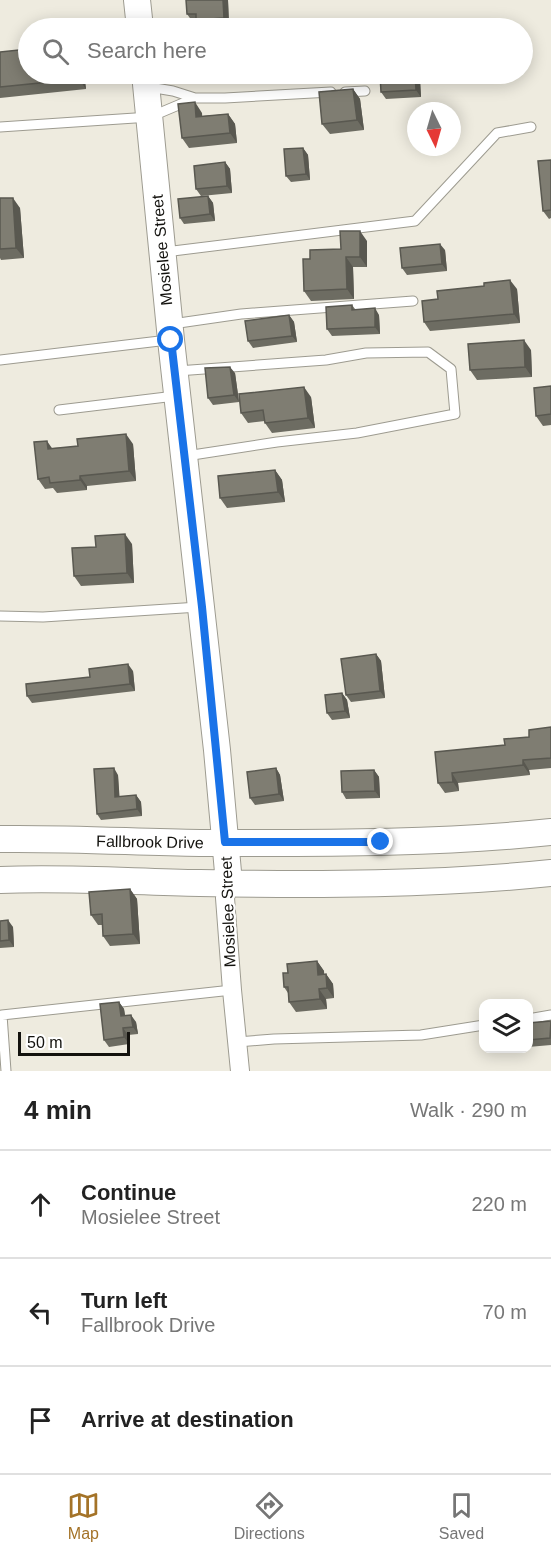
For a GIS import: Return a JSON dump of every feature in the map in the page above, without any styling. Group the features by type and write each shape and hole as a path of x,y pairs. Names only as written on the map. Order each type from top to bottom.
{"main road":[{"path":"137,0 139,18"},
{"name":"Mosielee Street","path":"146,84 170,332 202,607 229,883"},
{"name":"Fallbrook Drive","path":"0,839 392,842 492,838 551,832"},
{"path":"0,880 229,883 382,882 494,879 551,873"}],"street":[{"name":"Mosielee Street","path":"229,883 225,898 240,1071"}],"lane":[{"path":"156,84 195,98 364,91"},
{"path":"0,127 150,117 195,98"},
{"path":"162,252 415,221 497,133 531,127"},
{"path":"0,360 170,332 241,314 413,301"},
{"path":"59,410 176,383 366,353 428,352 451,369 455,414 413,424 357,433 277,442 183,457"},
{"path":"0,616 43,617 202,607"},
{"path":"6,1071 2,1015 232,990"},
{"path":"533,1018 551,1015"},
{"path":"237,1042 421,1035 479,1026"}],"building":[{"path":"186,0 223,0 224,18 196,18 196,14 187,14"},
{"path":"18,50 18,84 30,84 0,87 0,52"},
{"path":"381,84 416,84 416,90 381,92"},
{"path":"353,89 357,120 322,124 319,92"},
{"path":"195,102 196,117 228,114 230,133 182,138 178,104"},
{"path":"303,148 306,174 286,176 284,149"},
{"path":"551,160 551,210 543,211 538,161"},
{"path":"225,162 227,186 196,189 194,166"},
{"path":"208,196 210,214 180,218 178,199"},
{"path":"0,198 13,198 16,248 0,249"},
{"path":"340,231 360,231 360,257 346,257 347,289 304,291 303,259 310,259 310,250 341,249"},
{"path":"440,244 442,264 402,268 400,248"},
{"path":"510,280 514,314 424,322 422,301 438,299 437,291 484,286 484,283"},
{"path":"352,305 352,310 375,308 375,327 327,329 326,307"},
{"path":"289,315 292,336 248,341 245,321"},
{"path":"524,340 525,367 470,370 468,344"},
{"path":"230,367 234,395 208,398 205,368"},
{"path":"551,386 551,414 536,416 534,388"},
{"path":"304,387 308,418 265,423 263,410 241,413 239,394"},
{"path":"126,434 129,471 80,476 80,480 50,483 49,477 38,479 34,442 47,441 48,449 78,446 77,439"},
{"path":"275,470 278,492 220,498 218,476"},
{"path":"125,534 127,573 74,576 72,548 96,547 95,536"},
{"path":"376,654 380,691 346,695 341,659"},
{"path":"128,664 130,684 27,696 26,684 90,677 89,669"},
{"path":"342,693 345,711 327,713 325,695"},
{"path":"551,727 551,758 523,760 523,765 452,773 453,782 438,783 435,752 505,745 504,739 529,737 529,730"},
{"path":"114,768 115,797 136,795 137,809 97,814 94,769"},
{"path":"276,768 279,794 250,798 247,772"},
{"path":"374,770 375,791 342,792 341,771"},
{"path":"130,889 133,934 103,936 102,914 91,915 89,892"},
{"path":"8,920 9,940 0,941 0,921"},
{"path":"317,961 318,975 326,974 327,988 319,989 320,999 289,1002 288,987 284,987 283,973 288,973 287,964"},
{"path":"119,1002 121,1016 131,1015 133,1027 123,1028 124,1037 104,1040 100,1004"},
{"path":"551,1021 550,1038 533,1040 533,1023"}],"route":[{"path":"171,340 202,607 225,842 381,842"}]}
